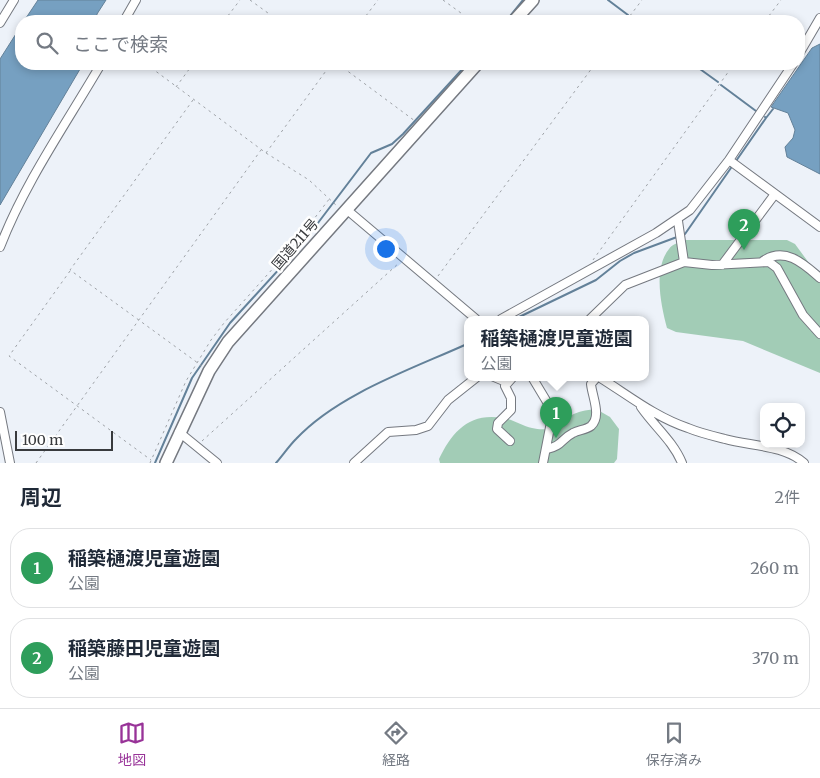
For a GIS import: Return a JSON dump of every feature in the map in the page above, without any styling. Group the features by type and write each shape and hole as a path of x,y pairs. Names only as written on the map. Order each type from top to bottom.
{"highway":[{"path":"519,15 533,0"},
{"name":"国道211号","path":"166,463 209,371 246,320 472,70"}],"street":[{"path":"0,23 14,0"},
{"path":"127,15 136,0"},
{"path":"805,44 820,18"},
{"path":"0,247 26,189 97,70"},
{"path":"517,316 583,273 678,221 733,163 789,70"},
{"path":"733,163 820,227"},
{"path":"722,265 775,194"},
{"path":"344,211 472,316"},
{"path":"678,221 684,262"},
{"path":"760,264 771,257 785,255 804,264 820,278"},
{"path":"593,316 624,285 684,262 722,265 769,262 777,268 803,314 820,334"},
{"path":"354,463 388,432 416,430 428,426 448,400 472,381"},
{"path":"534,381 553,412 543,463"},
{"path":"547,449 560,446 572,433 590,426 594,422 596,415 591,384 594,381"},
{"path":"604,381 639,403 687,428 724,440 782,451 797,457 804,463"},
{"path":"506,382 505,386 513,405 511,410 498,424 497,429 510,441"},
{"path":"639,403 651,422 676,448 682,463"},
{"path":"0,412 10,463"},
{"path":"179,432 198,445 218,463"}],"path":[{"path":"229,15 240,0"},
{"path":"250,0 271,15"},
{"path":"367,15 378,0"},
{"path":"443,0 464,15"},
{"path":"631,15 642,0"},
{"path":"770,15 781,0"},
{"path":"154,70 261,150 309,180 344,211"},
{"path":"175,87 188,70"},
{"path":"266,153 327,70"},
{"path":"346,70 421,126"},
{"path":"432,284 591,70"},
{"path":"583,273 730,70"},
{"path":"151,461 9,356 193,100"},
{"path":"36,463 261,150"},
{"path":"198,445 404,259"},
{"path":"70,270 209,371"}],"green space":[{"path":"686,240 787,240 795,244 820,278 820,373 743,341 676,332 667,328 661,298 661,267 670,247"},
{"path":"596,409 610,417 619,429 617,459 614,463 440,463 439,459 450,440 463,426 471,421 480,418 503,418 535,429 552,429 571,415"}],"water":[{"path":"38,0 106,0 97,15 28,15"},
{"path":"15,35 15,70 79,70 0,205 0,59"},
{"path":"820,44 820,174 787,157 785,147 793,138 795,130 788,113 771,107 797,70 805,70 805,58 812,48"}],"waterway":[{"path":"511,15 523,0"},
{"path":"608,0 628,15"},
{"path":"155,463 192,378 230,323 302,244 371,153 392,144 403,134 462,70"},
{"path":"701,70 718,82"},
{"path":"721,85 756,111"},
{"path":"765,117 773,109"},
{"path":"736,161 766,118"},
{"path":"681,235 685,234 733,165"},
{"path":"373,188 386,173"},
{"path":"521,316 596,280 620,261 634,253 677,237"},
{"path":"276,463 296,439 313,423 333,409 377,384 464,345"}],"place":[{"name":"稲築藤田児童遊園","path":"744,250"},
{"name":"稲築樋渡児童遊園","path":"556,438"}]}
